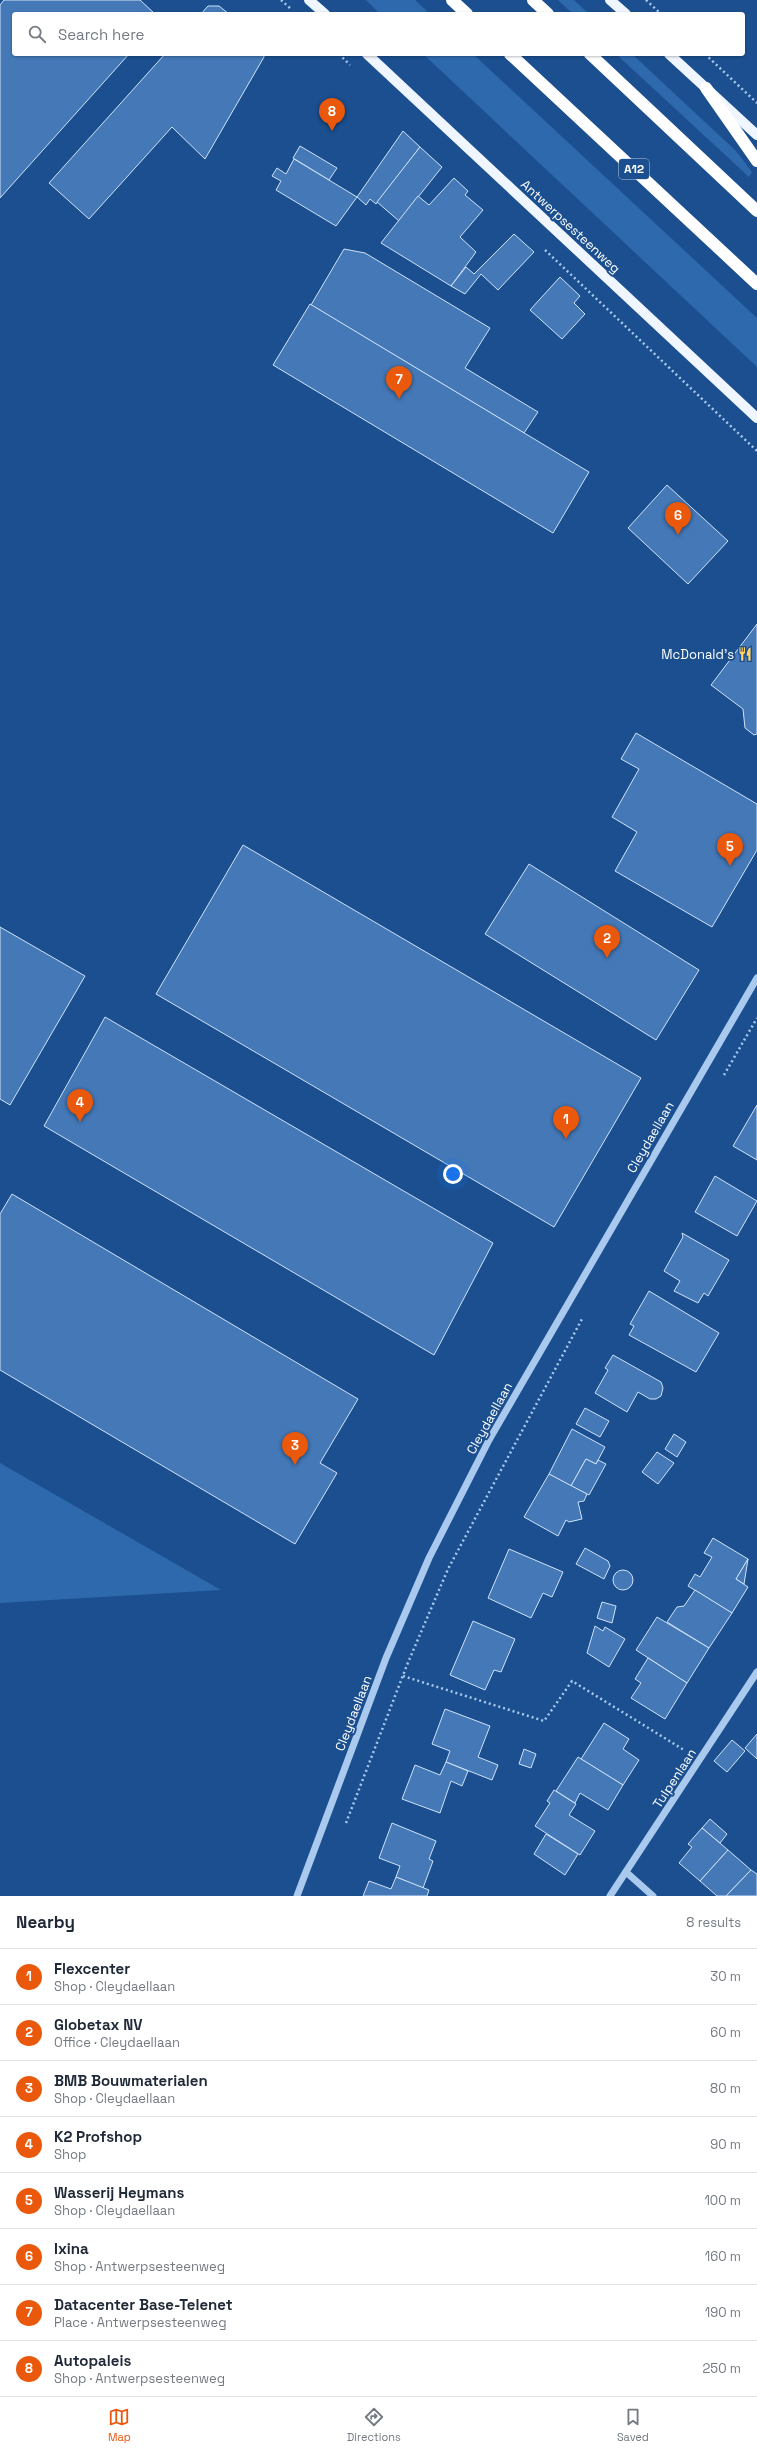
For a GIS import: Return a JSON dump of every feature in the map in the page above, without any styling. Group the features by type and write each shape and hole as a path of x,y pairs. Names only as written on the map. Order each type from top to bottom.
{"highway":[{"path":"452,0 465,12"},
{"path":"533,0 546,12"},
{"name":"A12","path":"512,56 757,284"},
{"path":"592,56 757,211"},
{"path":"706,88 757,161"}],"main road":[{"path":"309,0 323,12"},
{"path":"610,0 624,12"},
{"name":"Antwerpsesteenweg","path":"369,56 757,418"},
{"path":"671,56 757,135"}],"street":[{"name":"Cleydaellaan","path":"297,1896 386,1658 447,1524 489,1440 757,978"},
{"name":"Tulpenlaan","path":"610,1896 757,1672"},
{"path":"626,1872 654,1896"}],"path":[{"path":"281,0 294,12"},
{"path":"646,0 660,12"},
{"path":"340,56 356,70"},
{"path":"706,56 757,103"},
{"path":"539,244 757,451"},
{"path":"721,1080 757,1018"},
{"path":"345,1824 403,1676 448,1569 583,1318"},
{"path":"403,1676 544,1721 572,1681 700,1760"}],"shaded area":[{"path":"366,0 415,0 428,12 378,12"},
{"path":"558,0 574,0 587,12 571,12"},
{"path":"425,56 475,56 757,318 757,367"},
{"path":"618,56 634,56 736,151 752,172 749,177"},
{"path":"0,1463 221,1590 0,1603"}],"building":[{"path":"4,0 140,0 153,12 12,12 12,56 127,56 0,198 0,5"},
{"path":"208,6 219,6 226,12 203,12"},
{"path":"163,56 264,56 205,159 172,127 89,219 49,183"},
{"path":"403,131 420,147 376,204 370,199 366,205 357,197"},
{"path":"300,146 337,168 329,180 293,158"},
{"path":"420,147 442,167 399,221 377,202"},
{"path":"294,159 357,197 336,226 276,190 281,181 272,176 277,168 286,174"},
{"path":"454,178 468,191 465,195 483,210 460,237 476,252 451,286 381,243 418,196 429,205"},
{"path":"514,234 534,252 498,290 481,274 465,294 451,286 466,267 474,274"},
{"path":"344,249 365,253 490,328 465,368 538,412 524,433 311,305"},
{"path":"560,277 580,296 574,303 585,314 562,339 530,310"},
{"path":"310,304 589,472 553,533 273,365"},
{"path":"667,485 728,541 688,584 628,528"},
{"name":"McDonald's","path":"757,624 757,734 754,735 745,728 743,709 711,685"},
{"path":"636,733 757,804 757,850 712,927 615,871 637,832 612,817 639,769 621,759"},
{"path":"243,845 641,1078 554,1227 156,994"},
{"path":"529,864 699,970 656,1040 485,934"},
{"path":"0,927 85,976 10,1105 0,1099"},
{"path":"105,1017 493,1243 434,1355 44,1126"},
{"path":"757,1105 757,1160 733,1146"},
{"path":"715,1176 757,1201 737,1236 695,1212"},
{"path":"12,1194 358,1399 320,1463 337,1473 295,1544 0,1370 0,1214"},
{"path":"682,1233 729,1260 708,1296 704,1293 698,1303 674,1291 680,1281 664,1271 683,1237"},
{"path":"649,1291 719,1333 696,1372 629,1335 634,1326 630,1324"},
{"path":"613,1355 661,1382 663,1388 661,1396 656,1399 650,1399 638,1392 627,1412 595,1393 608,1370 605,1368"},
{"path":"585,1408 609,1421 600,1437 576,1424"},
{"path":"572,1429 605,1447 596,1464 586,1459 571,1486 549,1474"},
{"path":"674,1434 686,1442 677,1457 665,1449"},
{"path":"657,1452 674,1463 658,1484 642,1472"},
{"path":"586,1459 596,1464 598,1460 606,1464 589,1495 571,1486"},
{"path":"549,1474 587,1494 584,1501 578,1502 582,1519 569,1522 566,1520 558,1536 524,1517"},
{"path":"713,1538 748,1559 736,1579 748,1587 732,1613 688,1586 695,1574 700,1577 712,1557 704,1553"},
{"path":"585,1548 608,1561 610,1566 604,1579 576,1564"},
{"path":"509,1549 563,1572 552,1597 543,1593 531,1618 488,1598"},
{"path":"748,1559 744,1584 736,1579"},
{"path":"623,1570 630,1573 633,1580 630,1587 623,1590 616,1587 613,1580 616,1573"},
{"path":"695,1590 732,1613 709,1648 667,1622 677,1607 684,1606"},
{"path":"602,1602 616,1606 612,1623 597,1618"},
{"path":"657,1617 709,1648 687,1683 636,1650"},
{"path":"473,1621 515,1639 501,1672 494,1670 485,1690 450,1675"},
{"path":"595,1626 603,1631 605,1627 625,1639 609,1667 587,1653"},
{"path":"648,1658 687,1683 665,1719 631,1698 641,1683 635,1679"},
{"path":"445,1709 490,1726 478,1757 498,1765 492,1780 446,1762 450,1751 432,1744"},
{"path":"604,1723 629,1739 623,1749 639,1760 623,1785 581,1759"},
{"path":"757,1734 757,1759 745,1748"},
{"path":"732,1740 745,1751 727,1772 714,1761"},
{"path":"524,1749 536,1754 531,1768 519,1764"},
{"path":"578,1757 623,1785 608,1810 580,1793 575,1803 556,1791"},
{"path":"446,1762 468,1771 462,1786 451,1781 440,1813 402,1799 415,1765 440,1775"},
{"path":"554,1790 576,1804 569,1815 595,1831 580,1855 535,1826 550,1803 547,1801"},
{"path":"710,1819 727,1834 720,1843 702,1828"},
{"path":"392,1823 436,1841 429,1859 433,1861 423,1888 396,1877 400,1866 379,1858"},
{"path":"702,1828 728,1850 700,1881 679,1863 692,1847 688,1844"},
{"path":"546,1834 578,1854 565,1875 534,1854"},
{"path":"728,1850 751,1870 726,1896 717,1896 700,1881"},
{"path":"751,1870 757,1874 757,1896 726,1896"},
{"path":"396,1877 429,1890 427,1896 363,1896 369,1881 391,1889"}],"place":[{"name":"Autopaleis","path":"332,131"},
{"name":"Datacenter Base-Telenet","path":"399,399"},
{"name":"Ixina","path":"678,535"},
{"name":"McDonald's","path":"745,654"},
{"name":"Wasserij Heymans","path":"730,866"},
{"name":"Globetax NV","path":"607,958"},
{"name":"K2 Profshop","path":"80,1122"},
{"name":"Flexcenter","path":"566,1139"},
{"name":"BMB Bouwmaterialen","path":"295,1465"}]}
